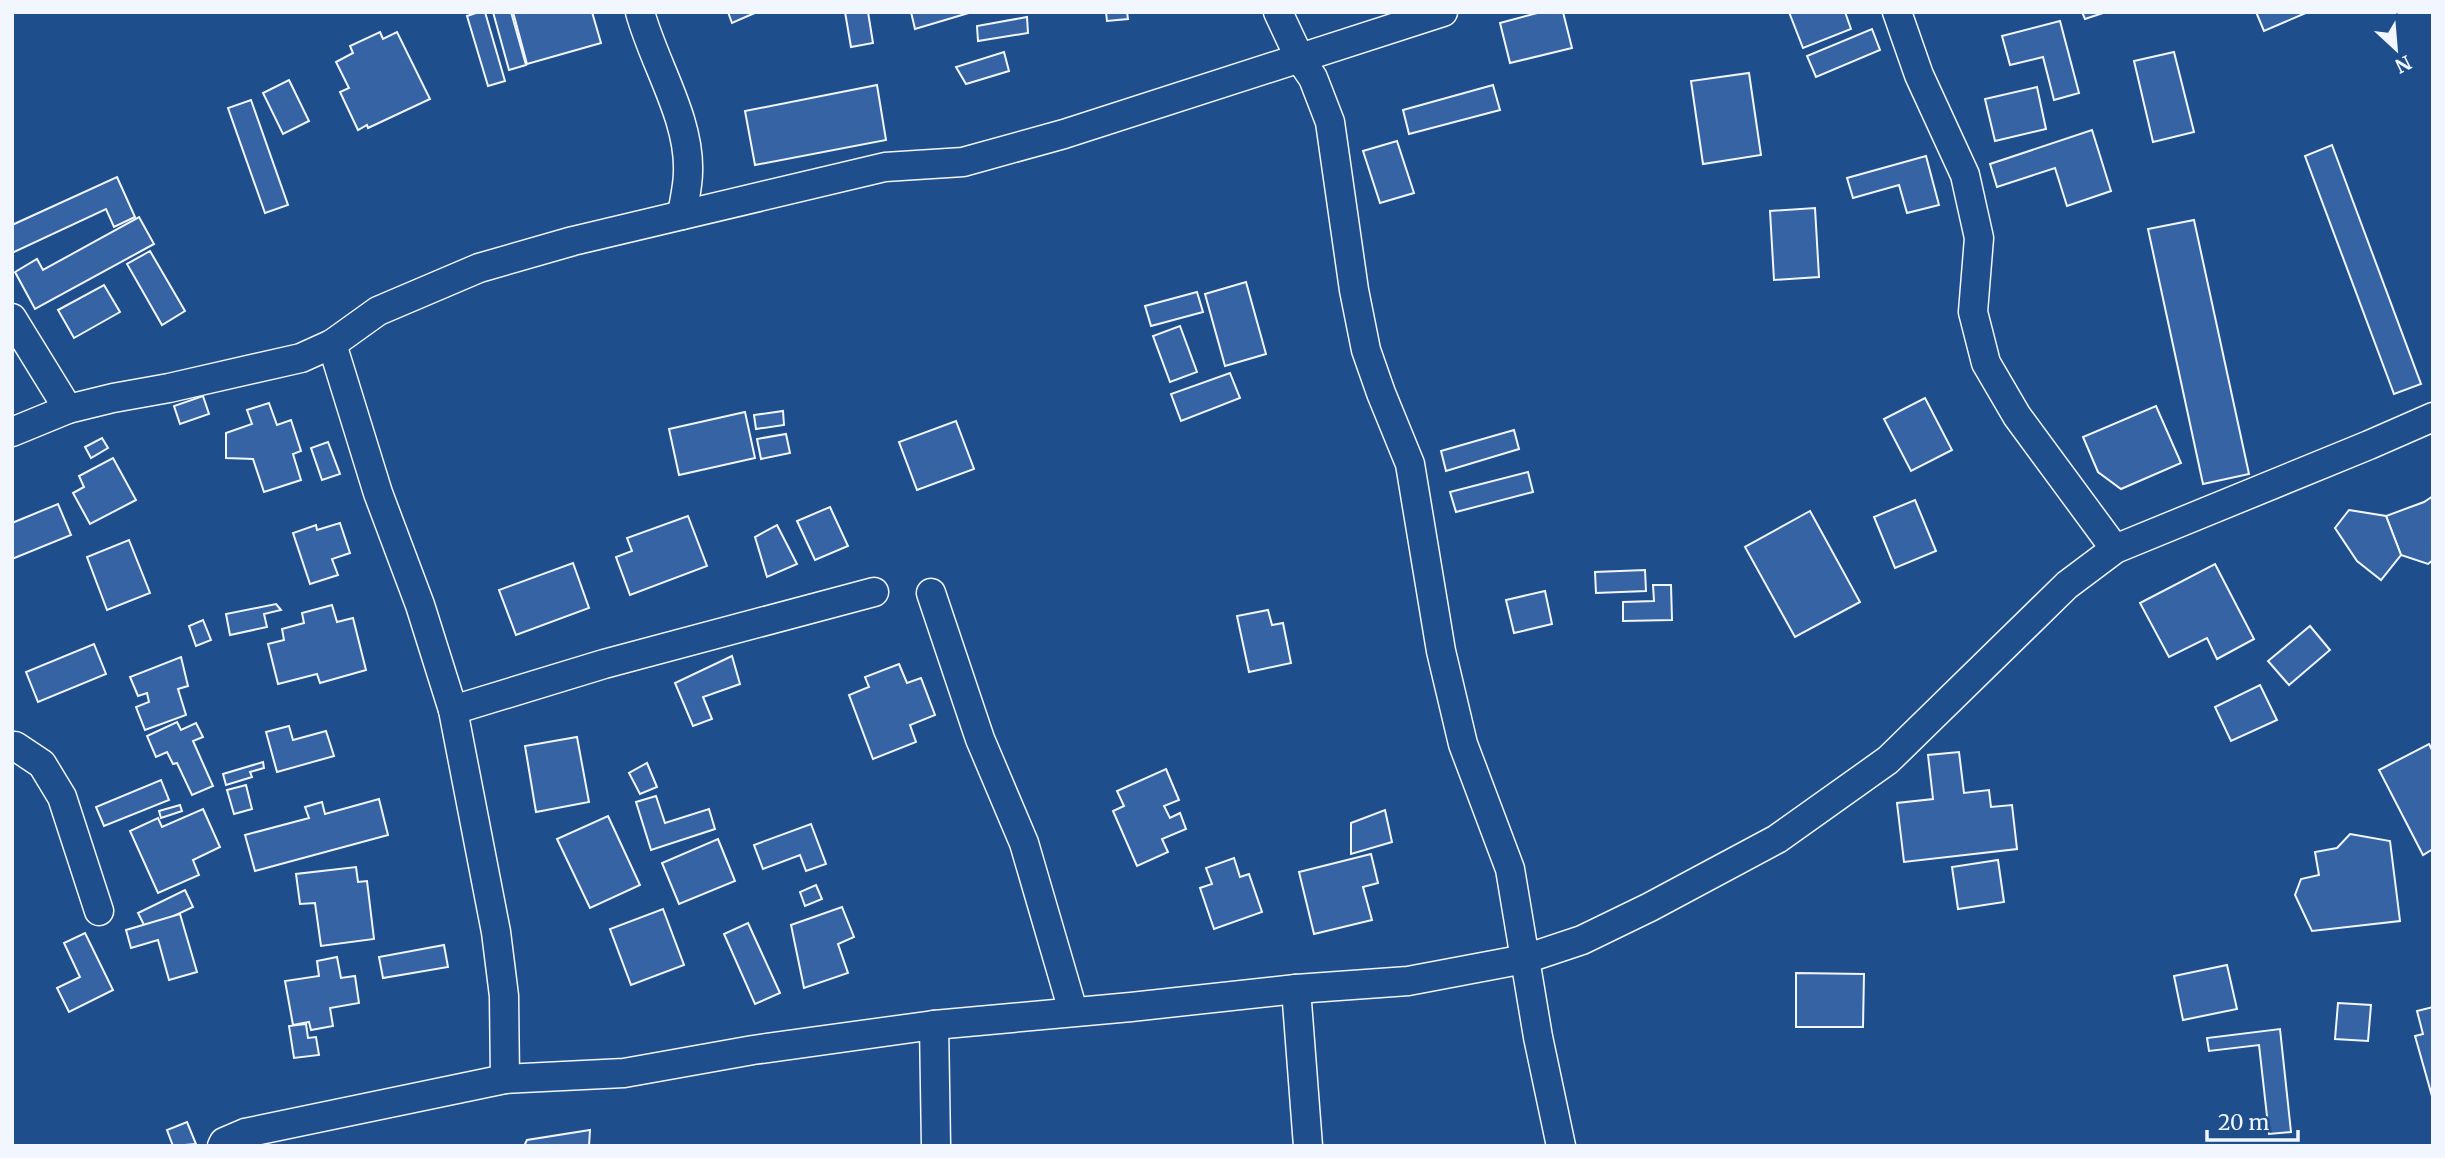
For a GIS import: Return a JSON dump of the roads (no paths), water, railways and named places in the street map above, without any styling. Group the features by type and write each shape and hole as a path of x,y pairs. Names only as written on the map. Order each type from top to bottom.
{"street":[{"path":"640,12 683,128 688,171 682,215"},
{"path":"1278,12 1300,59 1313,78 1330,122 1354,290 1366,350 1410,464 1441,651 1463,744 1510,869 1560,1146"},
{"path":"12,432 68,410 113,398 300,358 332,344 378,311 479,268 573,241 885,167 964,162 1064,134 1443,12"},
{"path":"1897,12 1919,75 1965,175 1979,237 1973,312 1986,363 2017,416 2115,549"},
{"path":"12,318 68,410"},
{"path":"332,344 378,493 420,605 453,709 496,932 503,996 505,1079"},
{"path":"222,1146 224,1142 245,1133 505,1079 624,1073 753,1050 934,1024 1296,989 1408,981 1525,959 1582,940 1777,839 1888,761 2067,585 2115,549 2433,417"},
{"path":"453,709 604,664 874,592"},
{"path":"931,593 980,739 1024,843 1073,1012"},
{"path":"13,740 42,764 62,797 99,911"},
{"path":"1296,989 1308,1146"},
{"path":"934,1024 936,1146"}]}
